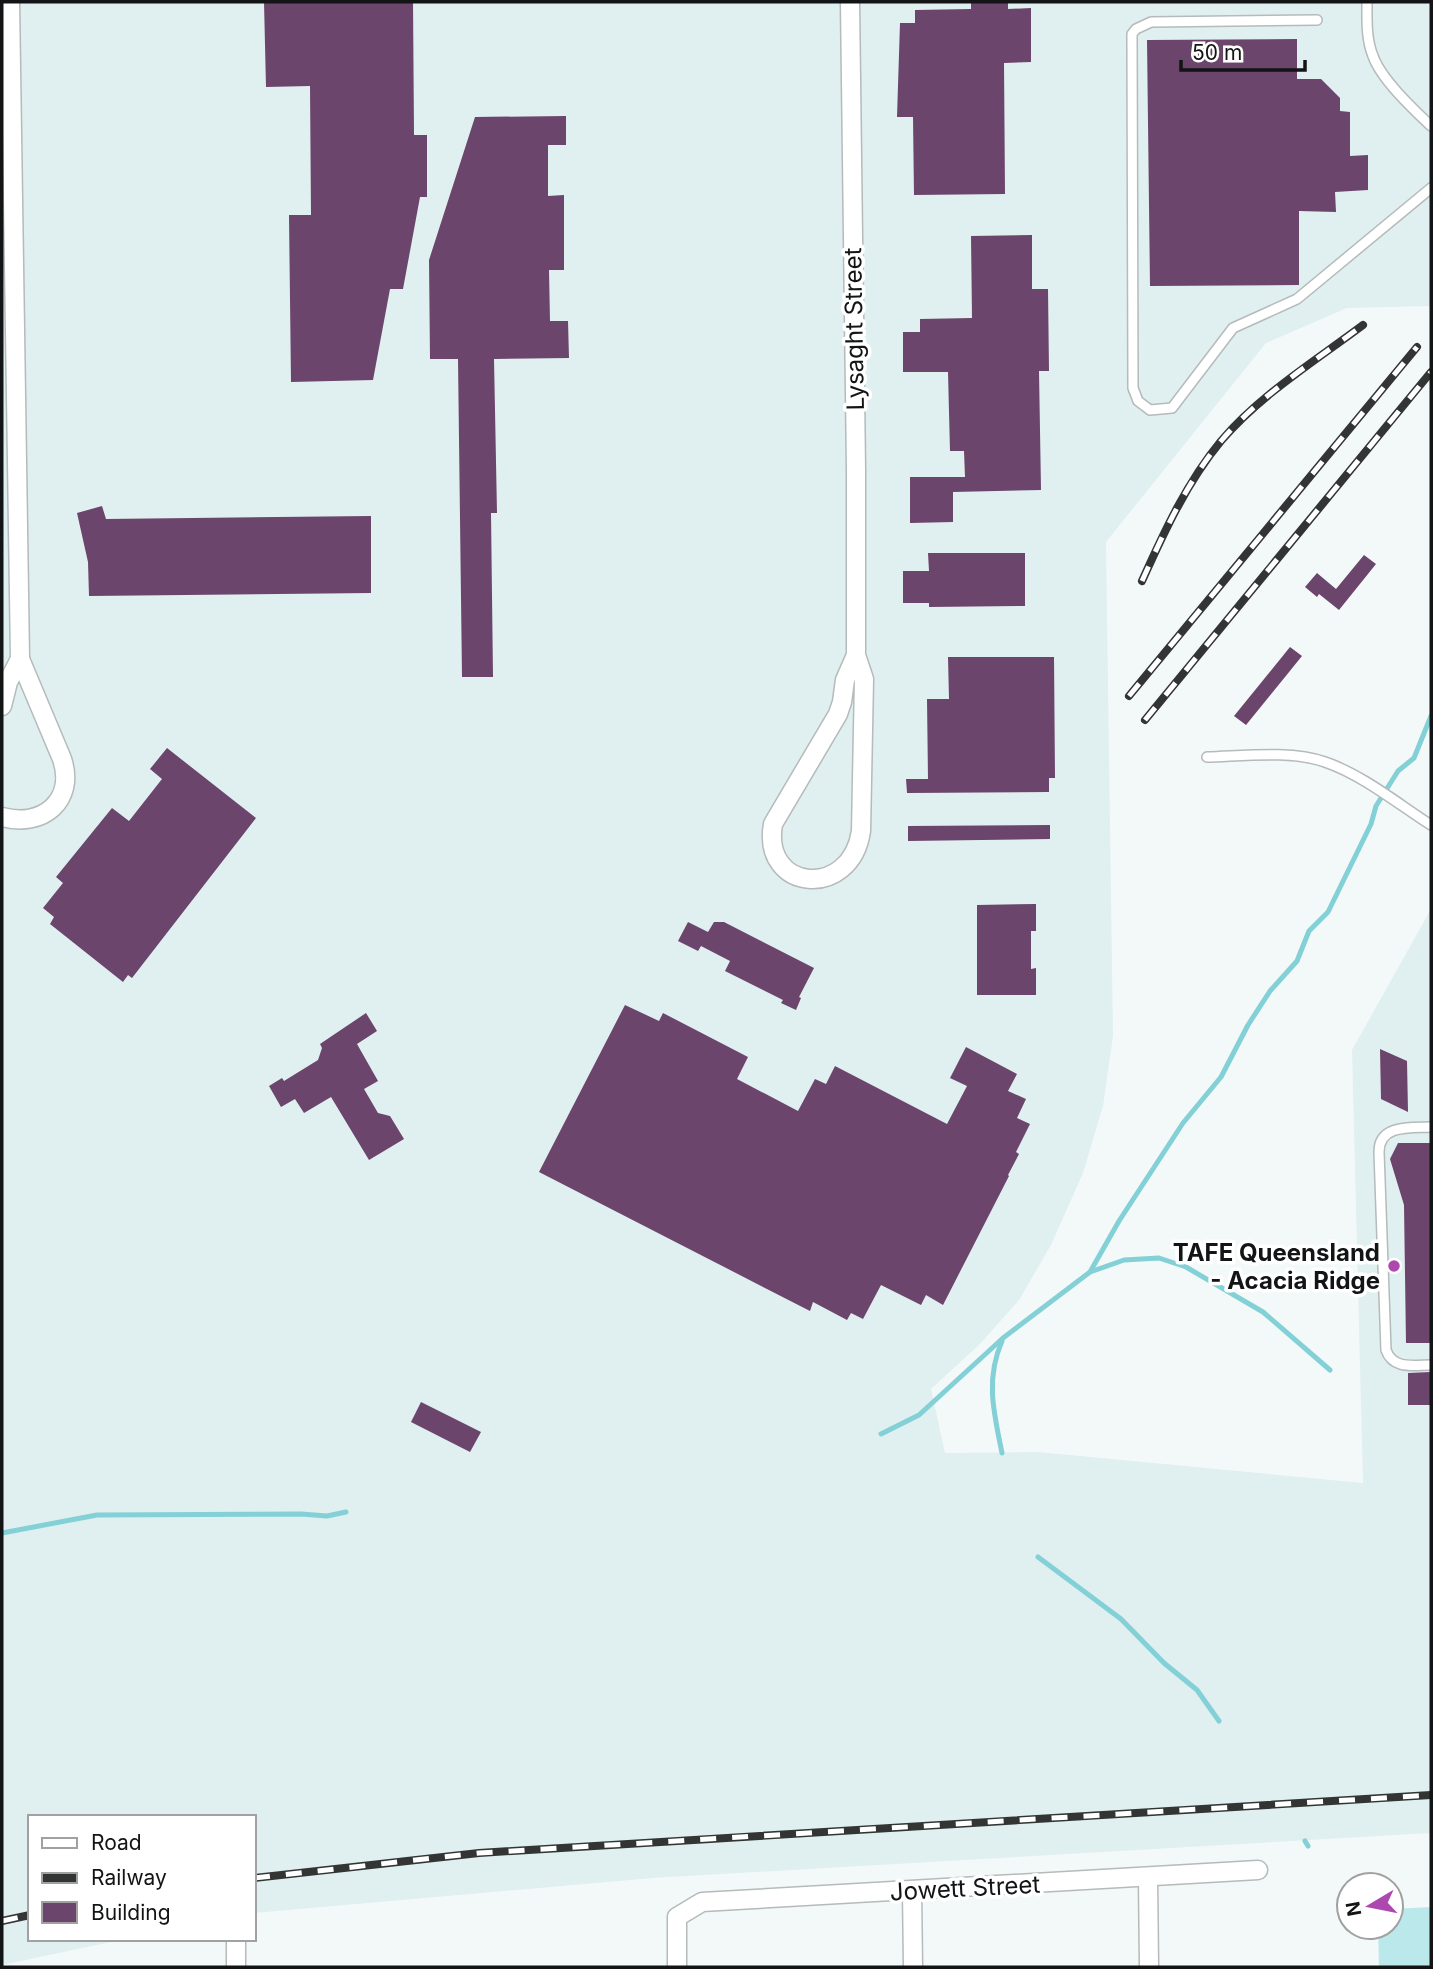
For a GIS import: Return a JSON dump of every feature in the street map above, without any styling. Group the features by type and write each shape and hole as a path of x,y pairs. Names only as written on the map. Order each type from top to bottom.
{"street":[{"path":"2,817 20,820 45,814 58,802 65,784 62,759 20,659 10,2"},
{"name":"Lysaght Street","path":"850,2 856,655 864,679 865,731 859,845 850,862 843,868 826,877 808,879 792,873 777,859 772,840 773,824 838,714 845,680 856,655"},
{"path":"2,706 20,659"},
{"name":"Jowett Street","path":"677,1967 677,1917 702,1902 1258,1870"},
{"path":"1148,1877 1149,1967"},
{"path":"912,1891 913,1967"},
{"path":"236,1941 236,1967"}],"lane":[{"path":"1367,2 1369,42 1373,57 1381,71 1431,127"},
{"path":"1317,20 1151,22 1132,34 1133,388 1138,401 1150,410 1172,408 1233,328 1297,299 1431,190"},
{"path":"1207,757 1282,755 1324,761 1356,776 1431,825"},
{"path":"1431,1127 1392,1130 1383,1136 1379,1144 1386,1350 1388,1357 1396,1363 1407,1366 1431,1364"}],"shaded area":[{"path":"2,2 1431,2 1431,306 1347,308 1266,343 1106,542 1113,1036 1103,1106 1083,1173 1051,1245 1019,1300 980,1344 931,1389 945,1453 1038,1452 1363,1483 1352,1050 1431,909 1431,1833 653,1878 256,1913 256,1815 28,1815 28,1941 116,1941 2,1965"},
{"path":"1431,1907 1431,1967 1379,1967 1378,1941 1405,1941 1405,1908"}],"building":[{"path":"264,2 413,2 414,135 427,135 427,197 420,197 403,289 390,289 373,380 291,382 289,215 311,215 310,86 266,87"},
{"path":"971,2 1008,2 1008,9 1031,8 1031,62 1004,63 1005,194 914,195 913,117 897,117 900,23 915,23 915,10 971,9"},
{"path":"1297,39 1297,79 1321,79 1340,98 1340,111 1350,112 1350,156 1368,155 1368,190 1335,192 1336,212 1299,211 1299,285 1150,286 1147,40"},
{"path":"566,116 566,145 548,145 548,196 564,195 564,270 549,270 550,321 568,321 569,358 494,359 497,513 491,513 493,677 462,677 458,359 430,359 429,260 475,117"},
{"path":"1032,235 1032,289 1048,289 1049,371 1039,371 1041,490 953,492 953,522 910,523 910,477 965,477 964,451 950,451 948,372 903,372 903,332 920,332 920,319 972,318 971,236"},
{"path":"102,506 106,519 371,516 371,593 89,596 88,562 77,513"},
{"path":"928,553 1025,553 1025,606 929,607 929,603 903,603 903,571 929,571"},
{"path":"1364,555 1376,564 1339,610 1305,587 1317,573 1336,589"},
{"path":"1290,647 1302,656 1246,725 1234,716"},
{"path":"948,657 1054,657 1055,778 1049,778 1049,792 907,793 906,779 928,779 927,699 949,699"},
{"path":"167,748 256,818 132,978 128,975 123,982 50,924 54,917 43,908 63,883 56,877 112,808 129,821 162,779 150,769"},
{"path":"1050,825 1050,839 908,841 908,826"},
{"path":"1036,904 1036,931 1031,931 1031,969 1036,968 1036,995 977,995 977,905"},
{"path":"688,922 708,932 714,922 724,922 814,968 799,997 801,998 796,1010 781,1003 783,1000 725,971 730,961 701,946 698,951 678,941"},
{"path":"625,1005 659,1021 663,1013 748,1057 737,1079 798,1111 815,1079 826,1084 835,1066 947,1124 967,1086 950,1078 966,1047 1017,1074 1008,1091 1026,1099 1017,1118 1030,1124 1016,1152 1019,1154 1009,1176 943,1305 926,1295 921,1305 881,1285 863,1319 851,1313 847,1320 813,1302 810,1311 539,1172"},
{"path":"366,1013 377,1031 357,1044 378,1081 364,1089 378,1113 390,1116 404,1139 369,1160 331,1097 304,1113 295,1099 281,1107 269,1086 282,1078 284,1081 318,1060 322,1048 320,1044"},
{"path":"1380,1049 1407,1061 1408,1112 1381,1099"},
{"path":"1398,1143 1431,1143 1431,1343 1406,1343 1404,1205 1390,1159"},
{"path":"1431,1372 1431,1405 1408,1405 1408,1373"},
{"path":"421,1402 481,1432 470,1452 411,1422"}],"waterway":[{"path":"881,1434 919,1415 1003,1338 1090,1272 1119,1221 1183,1123 1221,1077 1248,1025 1270,991 1297,961 1309,931 1328,912 1371,824 1376,806 1398,771 1414,758 1431,716"},
{"path":"1090,1272 1124,1260 1159,1258 1186,1267 1263,1312 1330,1370"},
{"path":"1002,1341 992,1383 1002,1453"},
{"path":"2,1533 97,1515 327,1516 346,1512"},
{"path":"1038,1557 1121,1619 1164,1663 1197,1690 1219,1721"},
{"path":"1305,1841 1308,1846"}],"railway":[{"path":"1142,581 1187,490 1221,441 1270,394 1363,325"},
{"path":"1129,696 1417,347"},
{"path":"1145,720 1431,372"},
{"path":"256,1878 479,1853 1431,1795"},
{"path":"2,1921 28,1915"}],"place":[{"name":"TAFE Queensland - Acacia Ridge","path":"1394,1266"}]}
